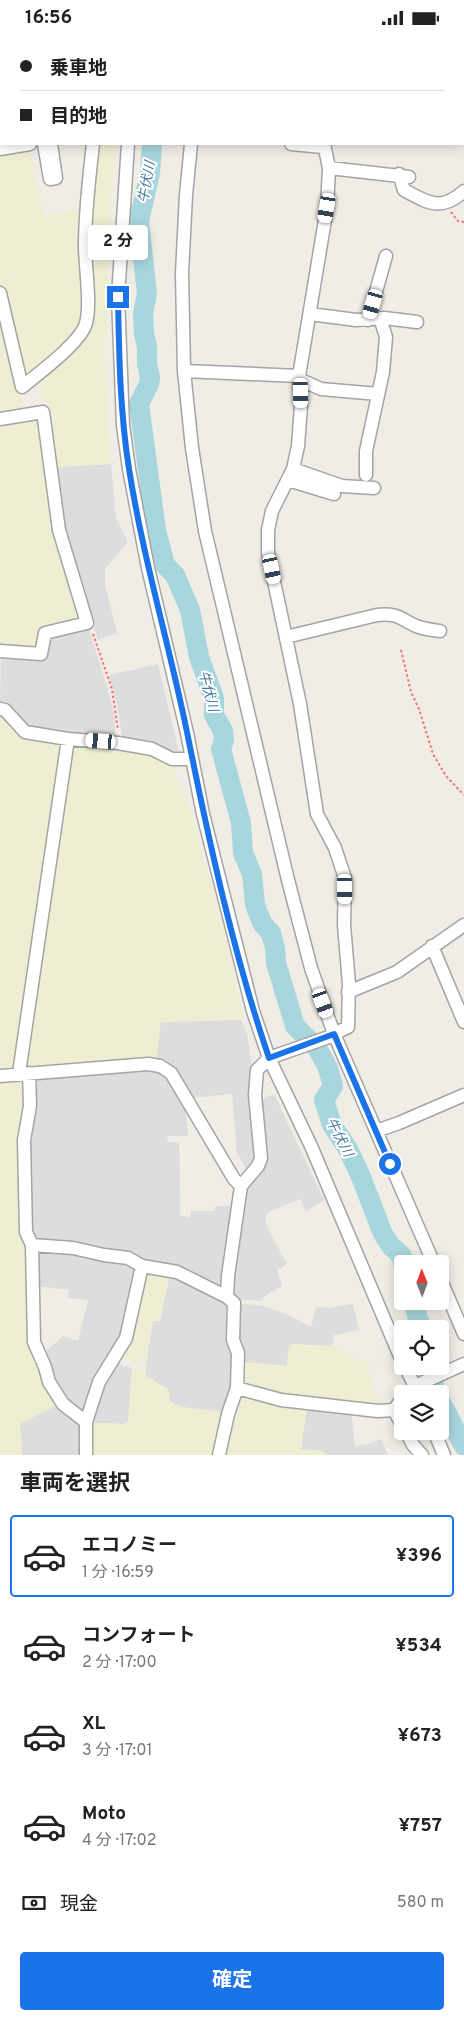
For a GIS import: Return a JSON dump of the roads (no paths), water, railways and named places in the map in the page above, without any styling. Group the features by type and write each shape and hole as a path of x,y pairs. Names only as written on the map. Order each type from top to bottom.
{"street":[{"path":"0,149 24,145"},
{"path":"44,145 50,179 56,178 51,145"},
{"path":"0,293 22,387 69,346 82,333 86,324 88,313 85,247 86,196 93,145"},
{"path":"128,145 118,297 123,425 129,469 148,568 221,891 254,1011 394,1342"},
{"path":"192,145 186,195 182,273 184,371 192,448 205,531 288,881 330,1036 376,1131 430,1255"},
{"path":"228,1297 228,1276 241,1186 258,1166 261,1158 255,1095 257,1069 274,1057 330,1036 348,1027 344,925 345,878 335,848 317,814 300,704 268,553 268,530 272,511 290,474 298,446 300,378 327,208 329,168 323,145"},
{"path":"329,168 404,175 404,190 428,203 438,205 447,203 464,191"},
{"path":"366,475 366,451 383,373 386,337 374,319 386,256"},
{"path":"310,314 416,322"},
{"path":"184,371 300,378 321,389 378,394"},
{"path":"0,419 43,412 59,530 87,623 45,633 41,654 0,651"},
{"path":"290,474 342,486 374,488"},
{"path":"290,474 334,494"},
{"path":"286,637 388,614 401,617 418,627 440,631"},
{"path":"0,709 5,710 25,732 68,739 118,743 152,749 172,759 191,759"},
{"path":"68,739 24,1073 30,1106 24,1140 26,1232 32,1245 34,1342 45,1367 49,1382 63,1404 86,1422"},
{"path":"348,992 397,972 464,925"},
{"path":"432,947 464,1022"},
{"path":"0,1076 148,1064 160,1065 171,1073 234,1179 241,1186"},
{"path":"376,1131 464,1095"},
{"path":"32,1245 73,1247 104,1255 128,1258 142,1266 177,1272 228,1297 234,1303 233,1340 238,1353 237,1388 228,1414 219,1455"},
{"path":"86,1455 86,1422 99,1382 126,1338 142,1266"},
{"path":"449,1299 464,1334"},
{"path":"424,1385 464,1364"},
{"path":"237,1388 281,1400 378,1411 394,1406"},
{"path":"410,1440 422,1455"},
{"path":"438,1440 444,1455"}],"waterway":[{"name":"牛伏川","path":"152,145 150,173 139,221 147,294 143,313 144,334 150,377 149,384 139,404 156,530 165,565 175,575 190,610 199,657 214,698 214,715 223,731 224,740 221,749 241,823 243,853 252,874 255,905 262,923 271,933 276,963 295,1026 317,1048 328,1068 333,1086 324,1100 332,1125 348,1149 383,1234 391,1246 401,1255"},
{"name":"牛伏川","path":"416,1310 418,1320"},
{"name":"牛伏川","path":"430,1375 434,1385"},
{"name":"牛伏川","path":"449,1418 464,1446"}]}
